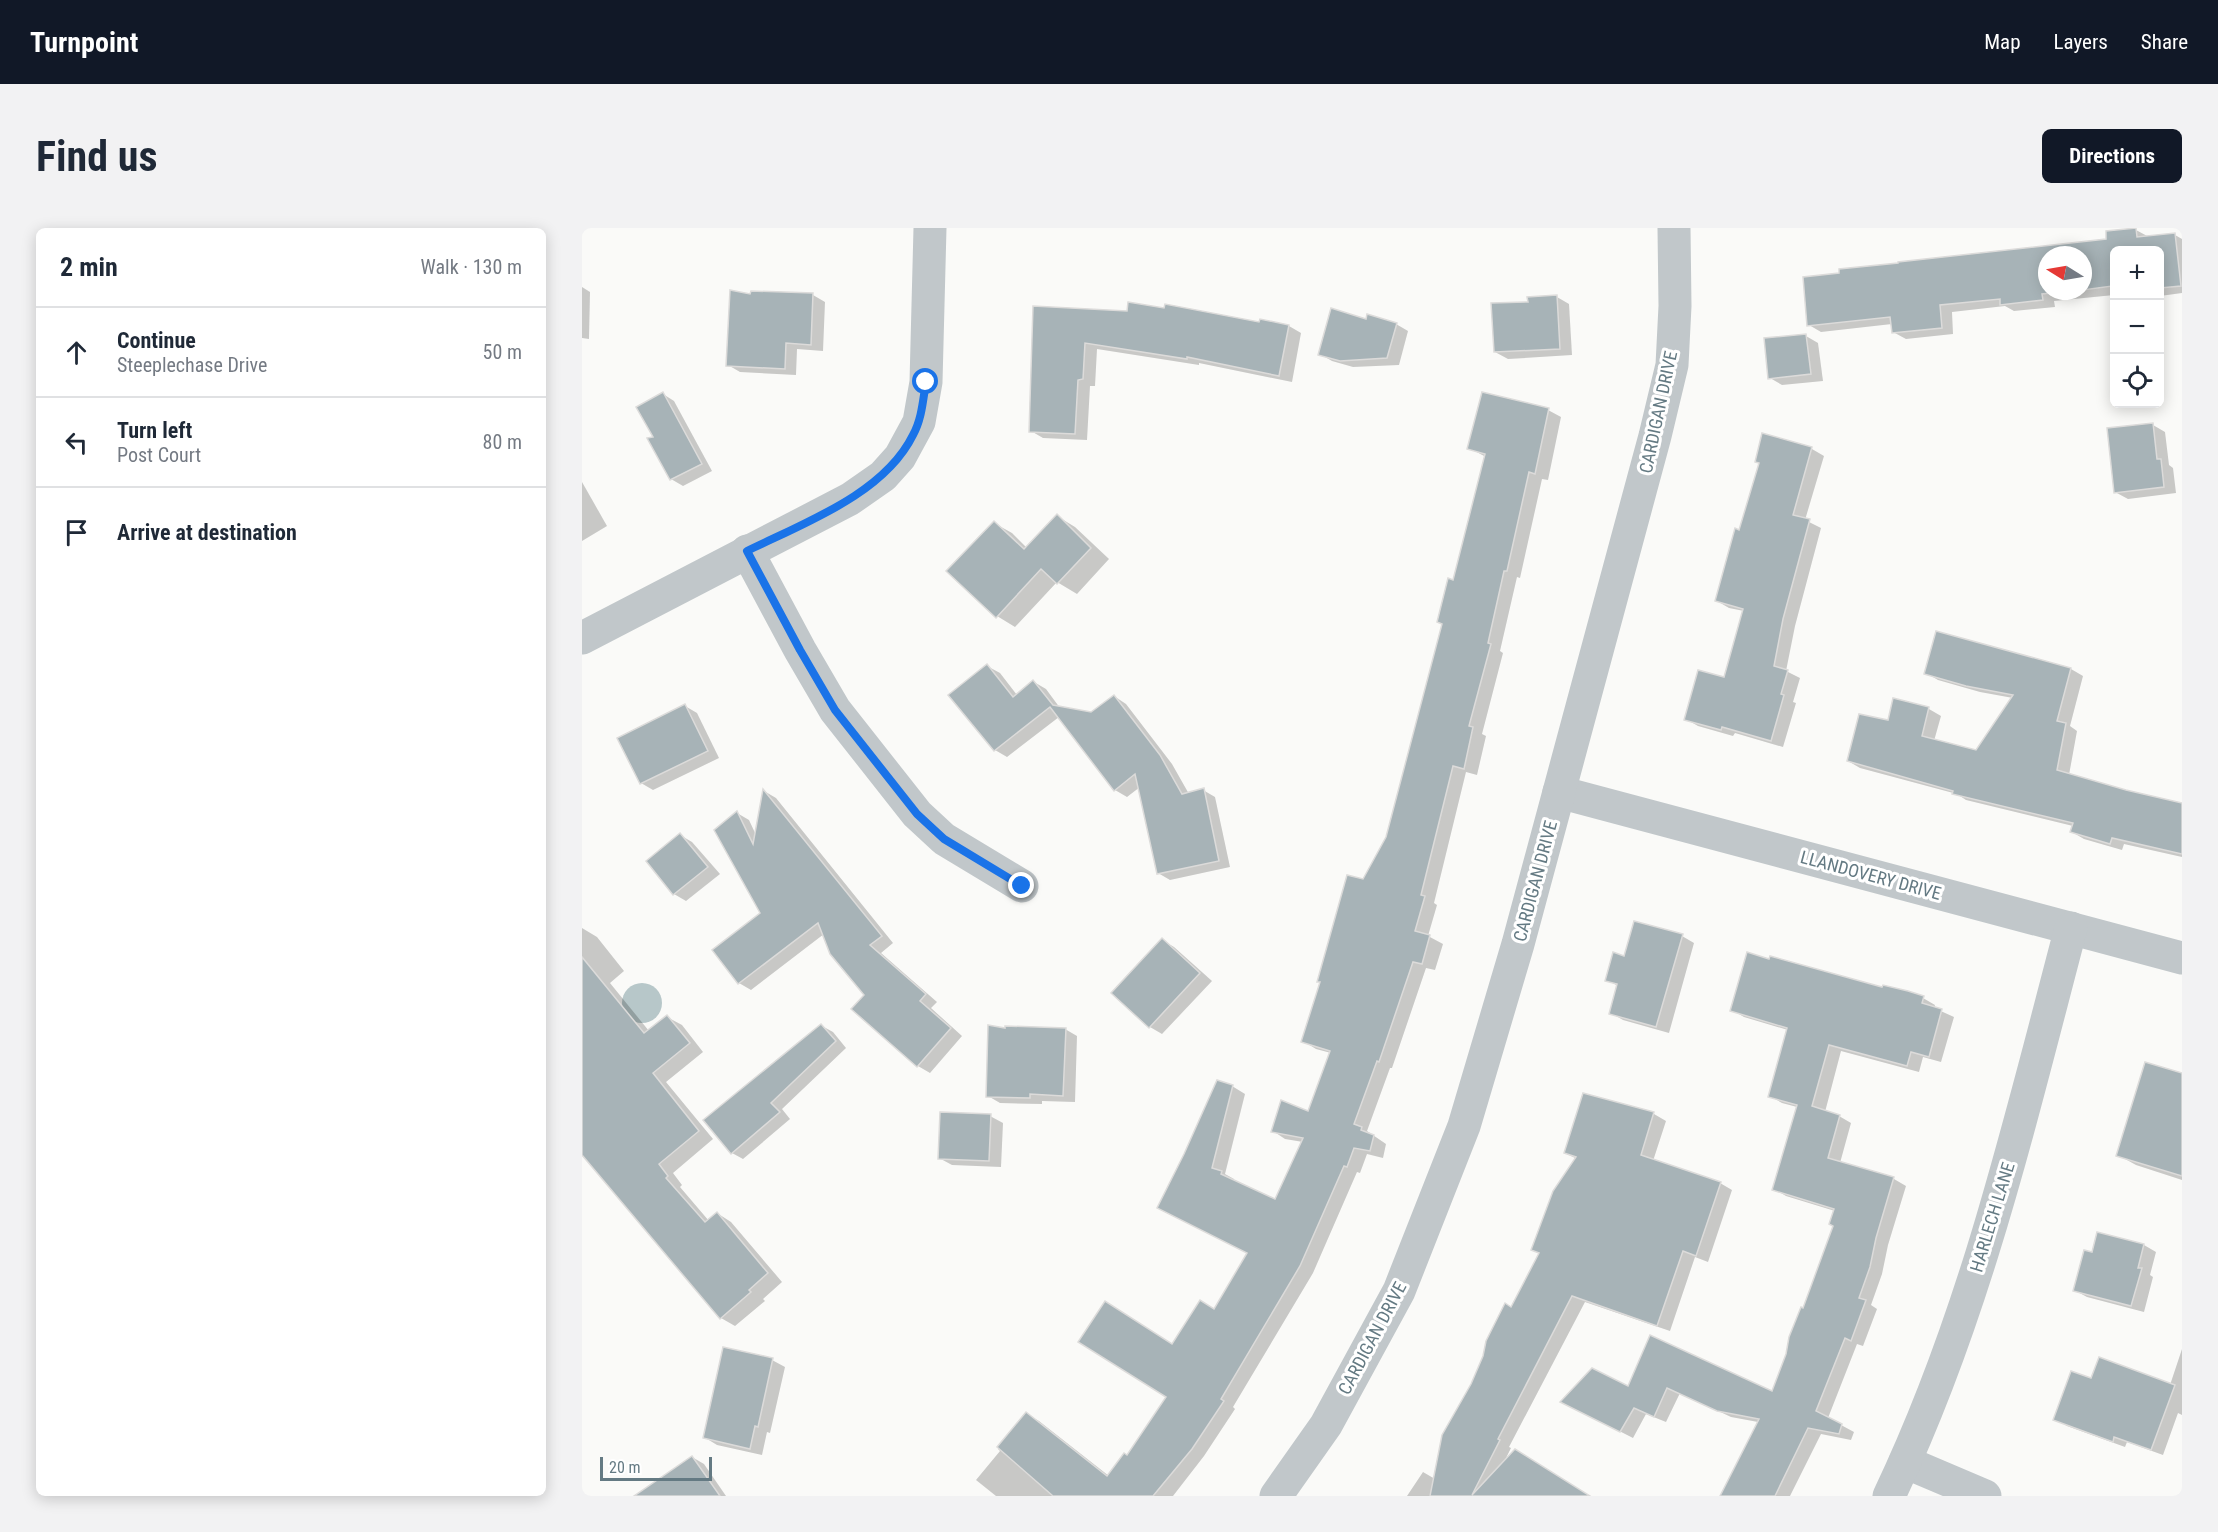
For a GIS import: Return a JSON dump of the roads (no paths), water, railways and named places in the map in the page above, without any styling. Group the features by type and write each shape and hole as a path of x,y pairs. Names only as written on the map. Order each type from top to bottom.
{"street":[{"path":"582,638 849,499 883,476 900,457 914,435 919,422 926,382 930,228"},
{"name":"CARDIGAN DRIVE","path":"1276,1496 1326,1425 1399,1292 1464,1126 1518,944 1652,448 1672,365 1675,306 1674,228"},
{"path":"747,551 835,710 917,814 944,839 1022,886"},
{"name":"LLANDOVERY DRIVE","path":"1559,792 2182,958"},
{"name":"HARLECH LANE","path":"1889,1496 1948,1357 1996,1211 2071,928"},
{"path":"1905,1462 1985,1496"}]}
